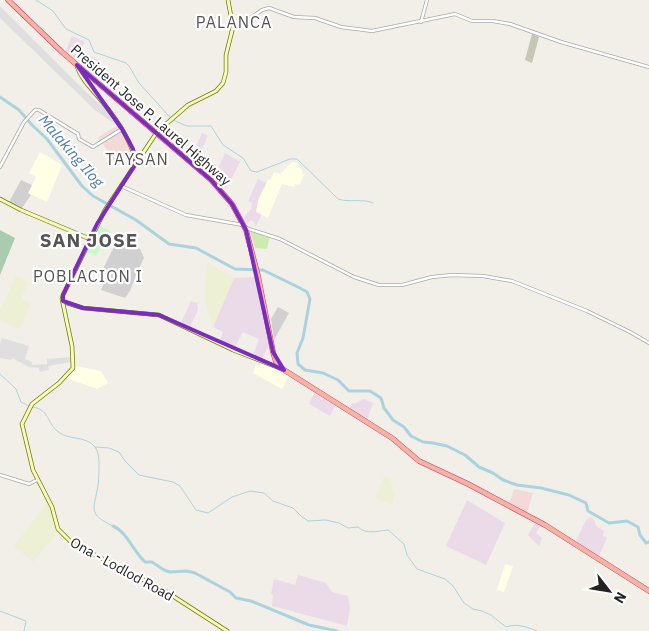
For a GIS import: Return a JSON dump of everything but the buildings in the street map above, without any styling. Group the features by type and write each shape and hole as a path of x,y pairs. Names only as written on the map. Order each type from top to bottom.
{"highway":[{"name":"President Jose P. Laurel Highway","path":"8,0 77,65 215,183 232,204 245,226 258,276 273,352 276,362 284,370 392,438 419,461 476,488 545,525 649,591"}],"main road":[{"path":"228,0 233,22 226,55 224,83 216,91 194,101 157,132 107,207 63,295 63,301 69,305 83,308 159,315 235,351 284,370"},
{"path":"77,65 83,78 122,129 133,149 136,162"},
{"path":"0,199 90,239"},
{"name":"Ona - Lodlod Road","path":"63,301 72,346 73,368 59,383 32,404 23,422 30,460 52,507 56,524 68,540 95,556 165,591 227,631"}],"street":[{"path":"421,22 427,0"},
{"path":"233,22 249,19 262,10 269,8 294,17 322,19 352,30 372,31 452,14 472,21 503,23 649,67"},
{"path":"0,167 24,122 35,110 39,110 78,134 79,140 94,147 122,129"},
{"path":"121,186 186,215 245,226 280,239 354,277 379,285 402,285 432,277 452,275 483,276 512,280 587,311 649,343"},
{"path":"0,475 28,484 38,480"}],"highlighted area":[{"path":"77,65 211,180 232,204 246,230 273,352 284,370 159,315 83,308 63,301 63,295 97,224 136,163 133,149 122,129"}],"shaded area":[{"path":"0,6 107,111 116,125 95,110 0,18"},
{"path":"532,34 539,37 532,63 525,60"},
{"path":"72,36 85,42 75,60 65,52"},
{"path":"90,56 101,61 93,75 84,67"},
{"path":"117,126 132,151 116,163 98,137"},
{"path":"202,133 208,136 196,162 191,158"},
{"path":"40,152 62,165 47,202 28,193 36,177 29,173"},
{"path":"225,153 240,162 226,189 223,186 227,179 224,178 221,184 216,180 220,173 217,171"},
{"path":"292,162 297,163 303,171 304,175 299,185 295,184 294,187 282,184 268,218 256,212 259,198 268,180 271,179 274,172 280,174"},
{"path":"258,179 267,183 259,198 256,211 262,214 256,226 252,220 247,223 244,217 251,209 252,203 248,201"},
{"path":"21,180 32,185 28,193 31,195 22,208 9,202"},
{"path":"0,230 15,238 0,275"},
{"path":"119,237 140,249 144,258 135,272 137,273 125,298 101,290 105,280 99,277"},
{"path":"208,262 234,278 212,328 205,300"},
{"path":"16,276 29,282 21,298 31,303 18,329 0,320 0,310"},
{"path":"255,277 269,345 260,360 252,357 259,339 243,332 234,349 220,341 223,332 213,327 234,278"},
{"path":"191,301 197,303 198,310 190,327 181,323"},
{"path":"278,307 289,313 274,340 271,319"},
{"path":"2,338 29,346 25,359 32,362 32,365 47,364 47,359 70,357 71,362 48,366 49,370 40,372 39,368 29,367 12,358 11,360 0,358"},
{"path":"262,363 289,376 282,389 253,373 256,365 260,366"},
{"path":"75,366 101,371 108,383 97,389 66,378"},
{"path":"314,393 335,406 330,416 309,404"},
{"path":"364,399 373,403 367,420 349,409 352,403 354,404"},
{"path":"384,476 390,479 395,494 392,505 375,498"},
{"path":"514,489 533,493 527,513 509,503"},
{"path":"467,500 505,523 486,565 446,546"},
{"path":"47,503 51,509 57,533 33,562 14,546"},
{"path":"591,517 595,521 596,526 604,531 603,536 607,538 599,556 576,541 586,520"},
{"path":"535,523 540,526 536,533 542,538 539,546 528,535"},
{"path":"505,564 513,566 504,592 497,590"},
{"path":"298,575 326,583 332,592 348,596 350,608 347,626 272,606 273,595 271,594 274,579 295,585"}],"green space":[{"path":"99,226 111,231 96,256 86,251"},
{"path":"250,230 270,236 267,249 255,248"}],"waterway":[{"path":"36,0 53,11 66,29 89,40 94,52 126,63 139,83 175,121 187,126 211,126 223,145 243,158 251,171 257,172 290,159 297,159 338,199 373,203"},
{"name":"Malaking Ilog","path":"0,97 19,110 47,139 82,186 93,196 136,220 169,244 196,248 235,269 263,270 307,292 310,299 303,338 297,353 298,364 305,370 323,373 338,380 349,391 370,391 381,398 384,408 393,420 404,427 411,436 423,442 447,446 465,455 479,467 503,480 517,485 541,488 569,495 586,503 588,511 609,523 627,521 638,527 640,535 646,543 649,542"},
{"path":"0,374 16,389 21,402 29,406"},
{"path":"33,407 42,410 60,433 87,441 95,447 99,456 99,468 94,510 99,518 113,526"},
{"path":"95,447 109,448 119,452 139,475 173,482 180,486 196,510 208,513 232,497 250,491 264,493 273,501 293,508 308,521 326,520 339,523 348,528 358,527 368,532 388,530 404,544 407,555 417,569 445,579 453,586 464,603 473,609 491,615 506,627 518,625 537,631"},
{"path":"113,526 126,537 145,562 152,562 170,572 187,571 195,573 230,592 236,598 251,601 309,625 337,631"},
{"path":"0,611 26,621 24,631"}],"district":[{"name":"PALANCA","path":"234,22"},
{"name":"TAYSAN","path":"137,159"},
{"name":"SAN JOSE","path":"89,240"},
{"name":"POBLACION I","path":"88,276"}]}
